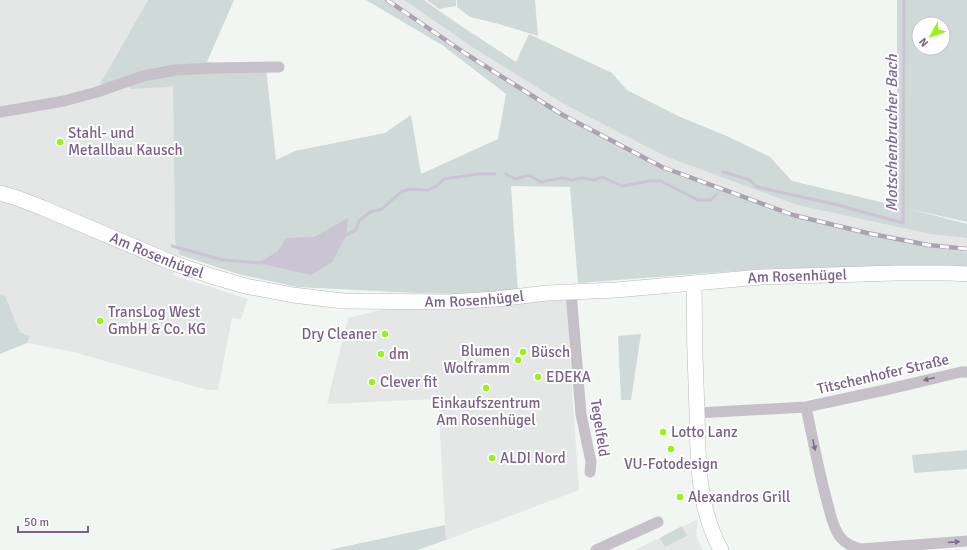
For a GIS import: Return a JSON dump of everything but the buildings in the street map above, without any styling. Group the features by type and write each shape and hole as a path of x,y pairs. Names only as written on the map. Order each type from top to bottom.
{"street":[{"path":"0,112 64,102 143,76 174,70 279,67"},
{"name":"Am Rosenhügel","path":"0,192 71,219 173,263 208,275 245,286 293,295 343,301 428,302 496,299 547,293 616,290 761,277 896,273 967,274"},
{"path":"694,283 694,352 700,480 704,504 712,531 721,550"},
{"name":"Tegelfeld","path":"571,292 581,414 591,462 590,472"},
{"name":"Titschenhofer Straße","path":"697,413 806,407 961,372 967,372"},
{"name":"Titschenhofer Straße","path":"806,407 822,482 833,522 835,528 846,543 854,548 860,549 967,541"},
{"path":"596,550 658,522"}],"shaded area":[{"path":"0,0 148,0 100,84 128,86 173,84 175,241 180,255 173,275 248,299 241,319 232,318 218,390 208,390 73,352 27,343 30,336 20,332 5,296 0,295"},
{"path":"148,0 234,0 207,62 266,69 276,160 295,151 385,133 411,115 421,174 498,139 506,94 442,45 366,0 383,0 466,57 560,115 661,168 792,216 927,247 967,252 967,267 936,265 763,269 578,283 570,187 511,186 518,293 501,295 417,293 297,287 238,274 180,255 175,241 173,85 167,87 131,89 128,86 100,84"},
{"path":"383,0 404,0 472,47 667,157 797,205 930,234 967,238 967,252 927,247 792,216 661,168 560,115 466,57"},
{"path":"404,0 424,0 516,62 529,34 612,73 627,90 678,116 729,137 770,157 792,181 967,224 967,238 930,234 797,205 667,157 566,105 472,47"},
{"path":"427,0 456,0 456,6 439,9"},
{"path":"457,0 535,0 538,36 470,17 457,7"},
{"path":"897,0 967,0 967,222 897,206"},
{"path":"348,218 346,236 332,262 311,275 259,263 278,251 286,238 314,237"},
{"path":"0,295 5,296 20,332 30,336 27,343 0,354"},
{"path":"568,296 569,345 579,490 446,540 438,399 327,404 348,318 405,304"},
{"path":"641,334 631,400 621,400 618,336"},
{"path":"967,450 967,469 914,473 912,455"},
{"path":"698,519 696,536 703,550 635,550"},
{"path":"445,525 446,540 417,550 329,550"},
{"path":"682,526 687,536 665,547 660,538"}],"waterway":[{"name":"Motschenbrucher Bach","path":"723,172 750,180 757,187 834,204 903,223 904,0"},
{"name":"Motschenbrucher Bach","path":"342,237 356,230 359,221 370,212 382,209 401,192 410,189 428,190 437,186 444,179 479,174 495,174"},
{"name":"Motschenbrucher Bach","path":"506,174 515,179 529,175 541,182 561,178 572,180 583,178 594,180 602,177 622,186 649,181 661,181 698,200 711,200 717,194"},
{"name":"Motschenbrucher Bach","path":"172,246 223,260 261,263"}],"railway":[{"path":"387,0 466,54 561,114 662,167 793,215 867,233 928,245 967,249"}],"place":[{"name":"Stahl- und Metallbau Kausch","path":"60,142"},
{"name":"TransLog West GmbH & Co. KG","path":"100,321"},
{"name":"Dry Cleaner","path":"385,334"},
{"name":"Büsch","path":"523,352"},
{"name":"dm","path":"381,354"},
{"name":"Blumen Wolframm","path":"518,360"},
{"name":"EDEKA","path":"538,377"},
{"name":"Clever fit","path":"372,382"},
{"name":"Einkaufszentrum Am Rosenhügel","path":"486,388"},
{"name":"Lotto Lanz","path":"663,432"},
{"name":"VU-Fotodesign","path":"671,449"},
{"name":"ALDI Nord","path":"492,458"},
{"name":"Alexandros Grill","path":"680,497"}]}
